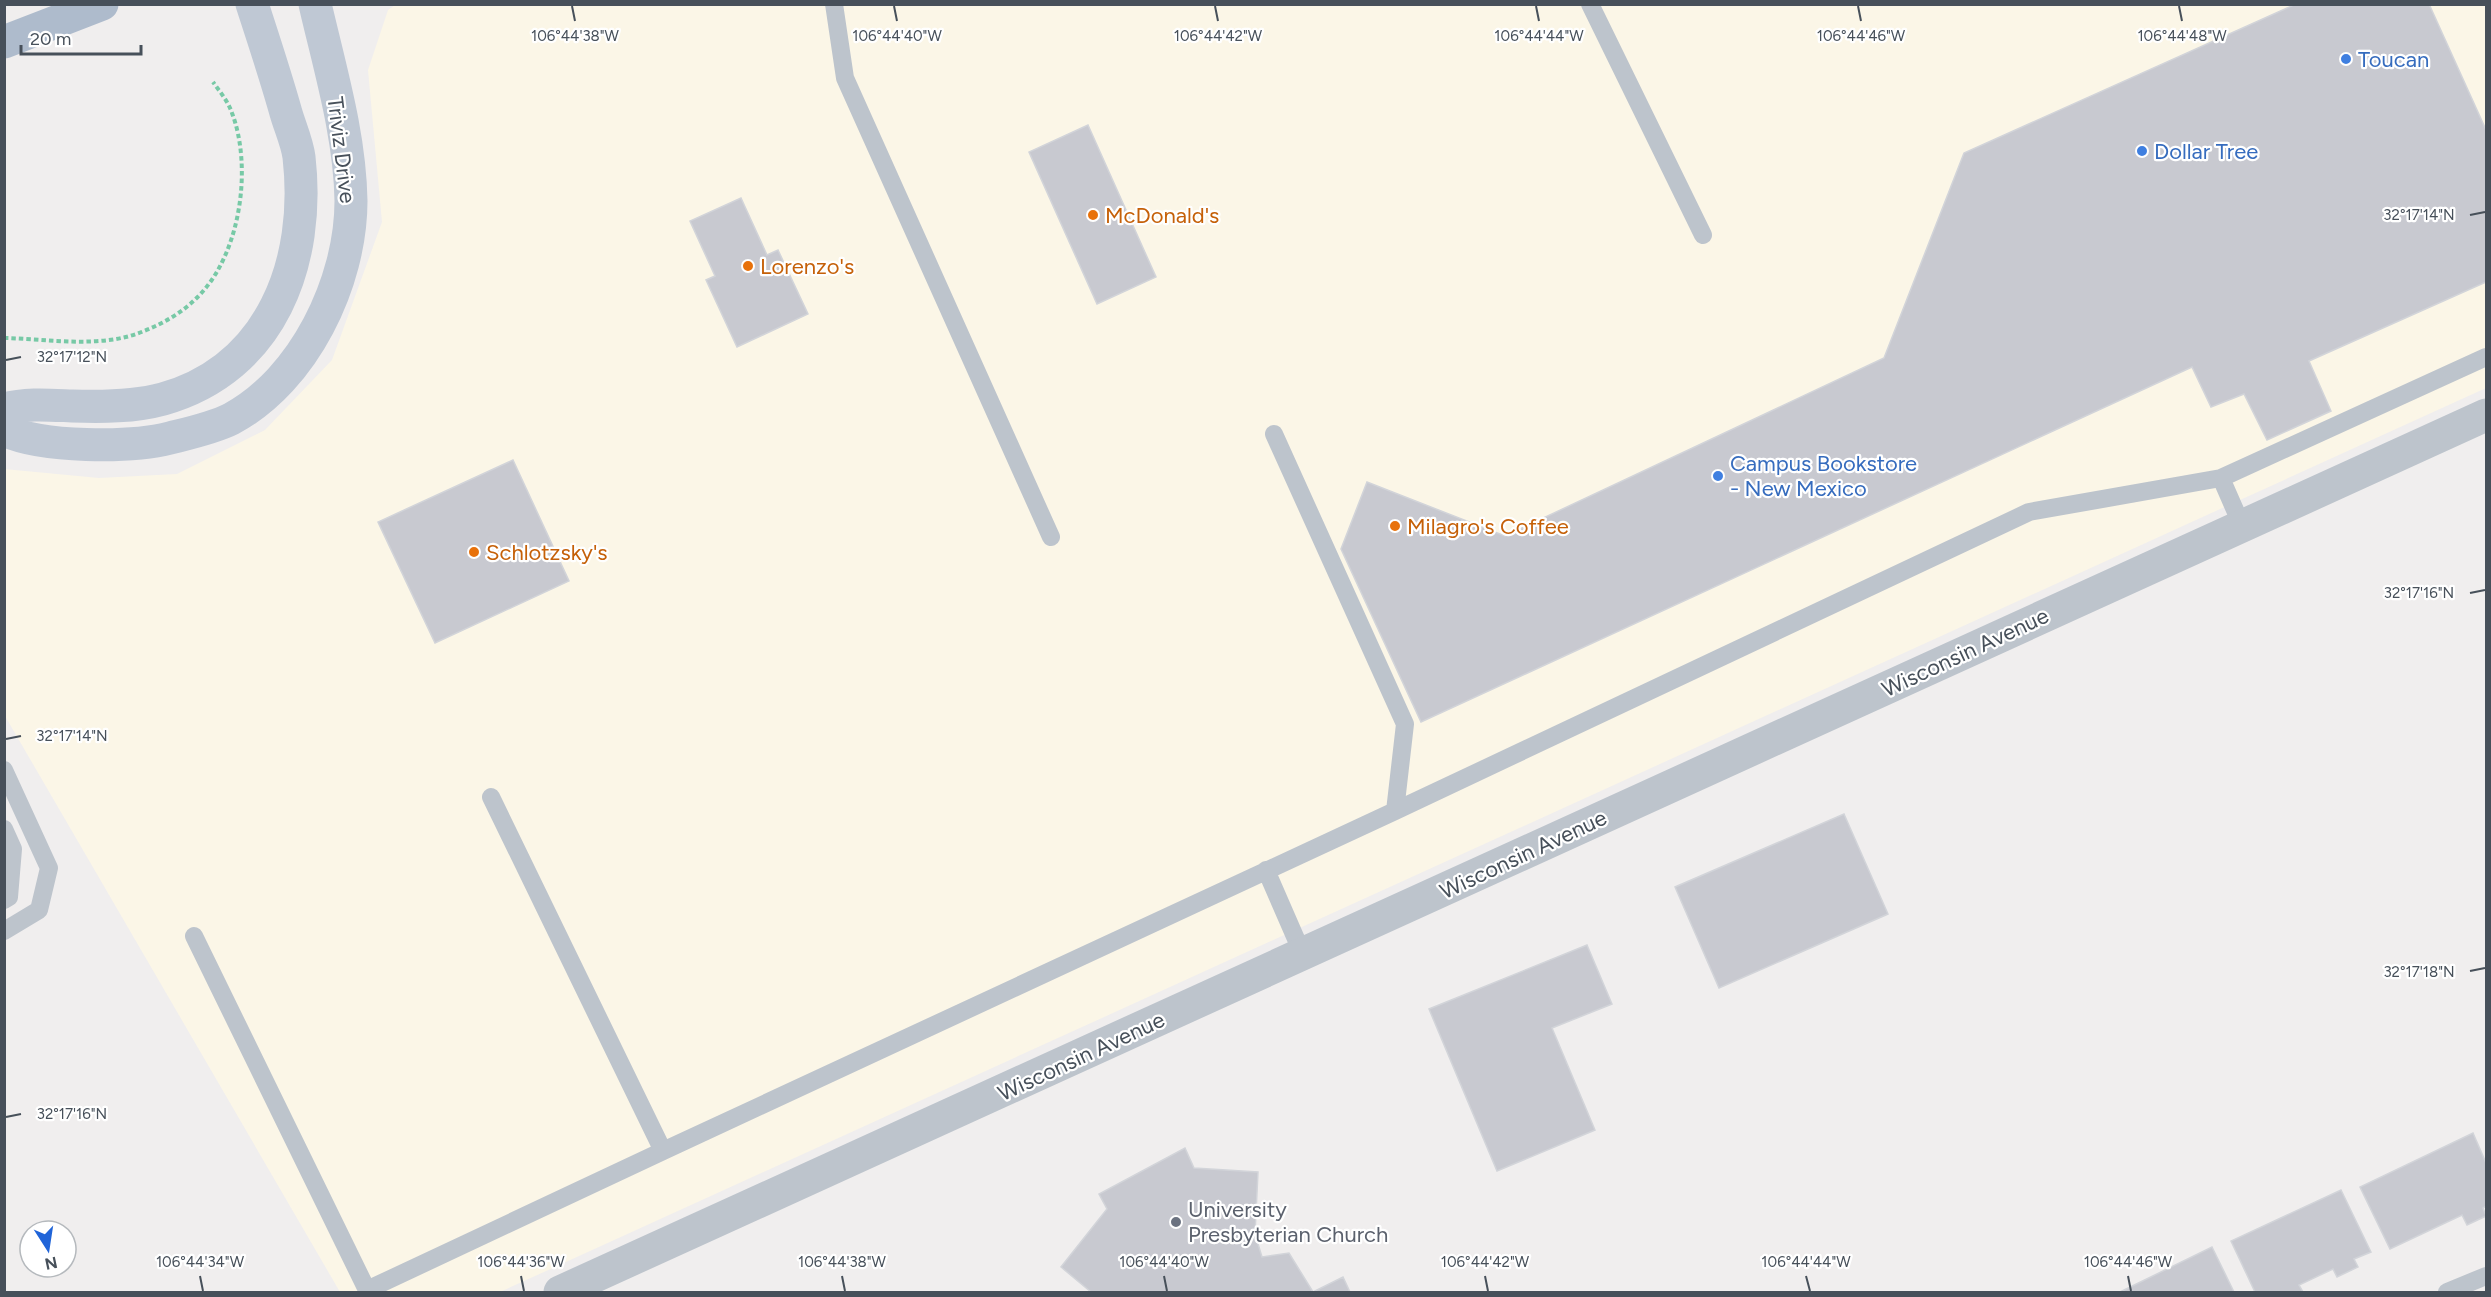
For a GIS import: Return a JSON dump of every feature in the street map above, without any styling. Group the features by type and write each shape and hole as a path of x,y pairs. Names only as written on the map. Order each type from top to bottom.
{"main road":[{"path":"4,42 102,4"}],"street":[{"name":"Triviz Drive","path":"4,409 24,404 130,405 161,399 195,388 220,374 241,356 260,334 276,307 292,270 300,231 301,194 298,155 252,4"},
{"name":"Triviz Drive","path":"4,430 18,436 65,442 125,445 154,442 194,432 230,419 256,402 281,381 302,353 321,321 334,288 348,242 351,202 341,118 315,4"},
{"name":"Wisconsin Avenue","path":"560,1293 2487,415"}],"lane":[{"path":"834,4 845,78 1051,537"},
{"path":"1590,4 1703,235"},
{"path":"194,936 367,1291 2029,512 2221,478 2487,357"},
{"path":"1274,434 1405,724 1395,811"},
{"path":"2221,478 2242,526"},
{"path":"4,770 49,868 39,910 4,931"},
{"path":"490,797 663,1151"},
{"path":"4,829 13,849 9,897 4,900"},
{"path":"1266,870 1303,954"},
{"path":"2447,1293 2487,1276"}],"path":[{"path":"4,338 83,342 116,339 142,332 186,308 204,289 219,268 235,230 241,168 239,141 232,114 225,98 213,82"}],"shaded area":[{"path":"395,5 2486,5 2486,388 500,1292 340,1292 5,716 4,469 99,478 177,474 265,430 332,360 382,222 368,70 388,10"}],"building":[{"path":"2296,4 2429,4 2486,130 2486,282 2309,361 2331,411 2267,440 2244,394 2211,407 2192,367 1421,722 1341,549 1367,482 1505,536 1884,358 1964,153"},
{"name":"McDonald's","path":"1088,125 1156,277 1097,304 1029,152"},
{"name":"Lorenzo's","path":"741,198 767,255 778,250 808,314 737,347 706,280 715,276 690,221"},
{"name":"Schlotzsky's","path":"513,460 569,581 435,643 378,522"},
{"path":"1844,814 1888,914 1719,988 1675,887"},
{"path":"1587,945 1612,1004 1552,1028 1595,1130 1497,1171 1429,1009"},
{"path":"2473,1133 2486,1163 2486,1206 2483,1208 2486,1216 2467,1225 2462,1215 2390,1249 2360,1187"},
{"name":"University Presbyterian Church","path":"1185,1148 1194,1168 1258,1172 1255,1234 1262,1257 1289,1253 1313,1292 1091,1292 1061,1267 1107,1209 1099,1194"},
{"path":"2341,1190 2371,1252 2354,1259 2358,1267 2337,1277 2333,1269 2299,1285 2303,1292 2255,1292 2231,1241"},
{"path":"2212,1247 2234,1292 2120,1292"},
{"path":"1343,1277 1350,1292 1313,1292"}],"place":[{"name":"Toucan","path":"2346,59"},
{"name":"Dollar Tree","path":"2142,151"},
{"name":"McDonald's","path":"1093,215"},
{"name":"Lorenzo's","path":"748,266"},
{"name":"Campus Bookstore - New Mexico","path":"1718,476"},
{"name":"Milagro's Coffee","path":"1395,526"},
{"name":"Schlotzsky's","path":"474,552"},
{"name":"University Presbyterian Church","path":"1176,1222"}]}
